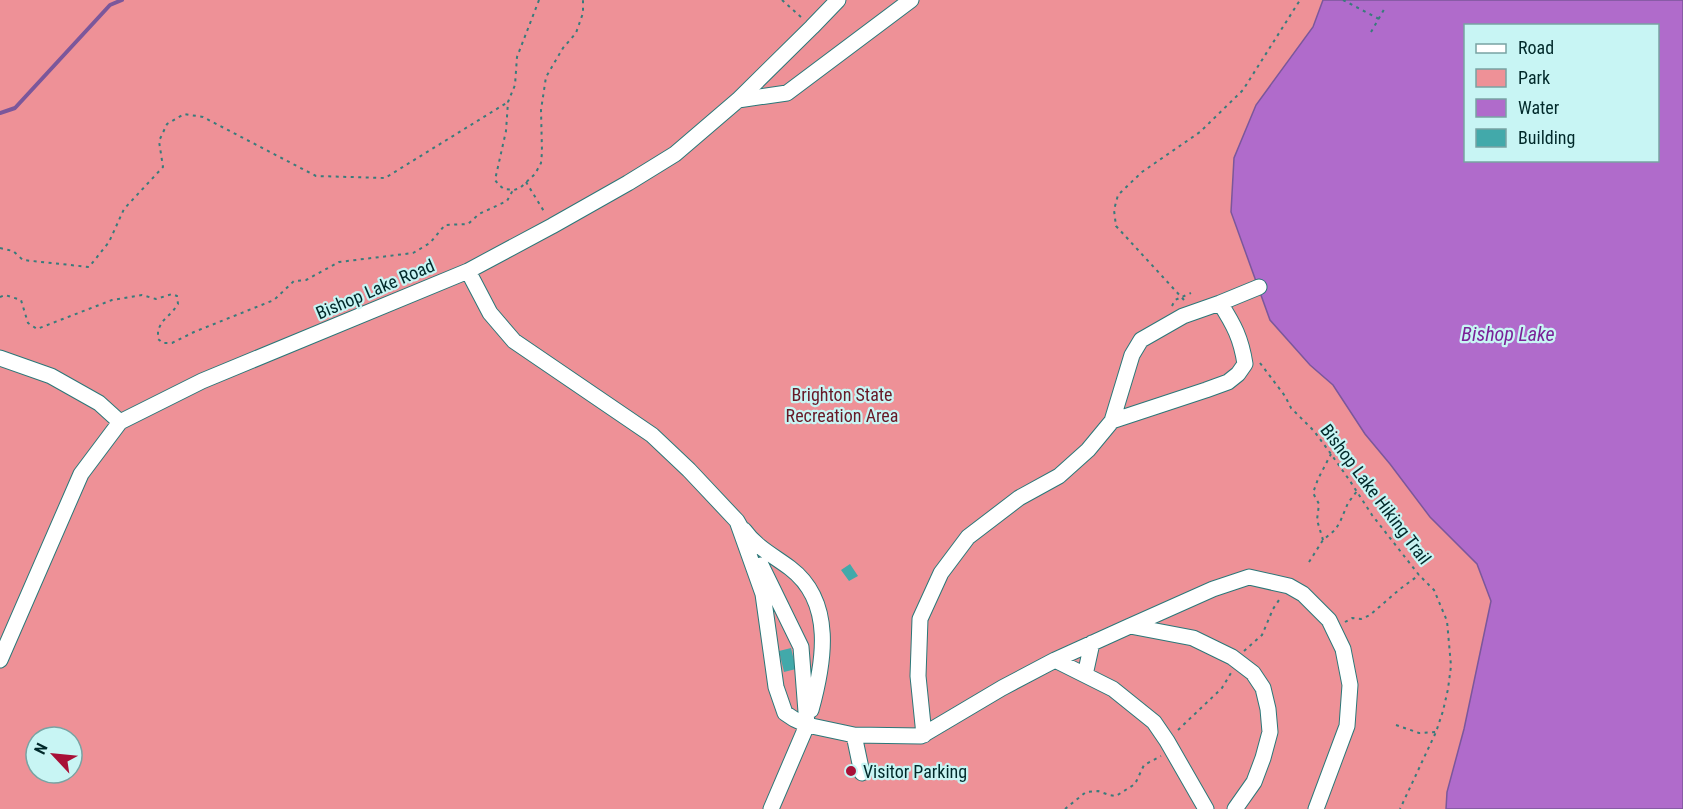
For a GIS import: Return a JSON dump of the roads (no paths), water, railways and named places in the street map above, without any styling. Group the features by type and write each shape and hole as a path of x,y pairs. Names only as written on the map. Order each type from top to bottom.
{"street":[{"name":"Bishop Lake Road","path":"0,660 81,474 120,422 202,381 468,271 552,226 675,154 738,100 838,0"},
{"path":"738,100 787,93 911,0"},
{"path":"468,271 489,313 514,341 652,435 737,520 748,536 791,568 802,578 809,590 822,617 823,649 817,687 807,725 771,809"},
{"path":"924,735 918,676 920,620 941,573 968,537 1019,498 1059,476 1088,450 1112,422 1132,355 1141,340 1190,314 1259,287"},
{"path":"1112,422 1228,382 1238,374 1245,364 1242,347 1234,325 1220,303"},
{"path":"0,358 51,376 99,403 120,422"},
{"path":"737,520 772,585 801,647 807,725"},
{"path":"737,520 764,594 776,687 785,713 807,725 854,735 924,735 1002,688 1055,660 1213,589 1250,577 1289,586 1303,594 1329,620 1343,649 1350,685 1347,726 1316,809"},
{"path":"1130,626 1193,638 1213,647 1238,660 1253,673 1263,688 1270,732 1254,782 1235,809"},
{"path":"1085,675 1092,644"},
{"path":"1055,660 1113,688 1154,722 1206,809"},
{"path":"854,735 862,773"}],"water":[{"name":"Bishop Lake","path":"1323,0 1683,0 1683,809 1446,809 1447,792 1464,729 1491,601 1477,564 1430,517 1365,434 1333,385 1310,365 1270,320 1231,212 1234,158 1256,105 1313,27"}],"waterway":[{"path":"0,113 15,108 110,5 122,0"}],"place":[{"name":"Visitor Parking","path":"851,771"}],"park label":[{"name":"Brighton State Recreation Area","path":"842,404"}]}
